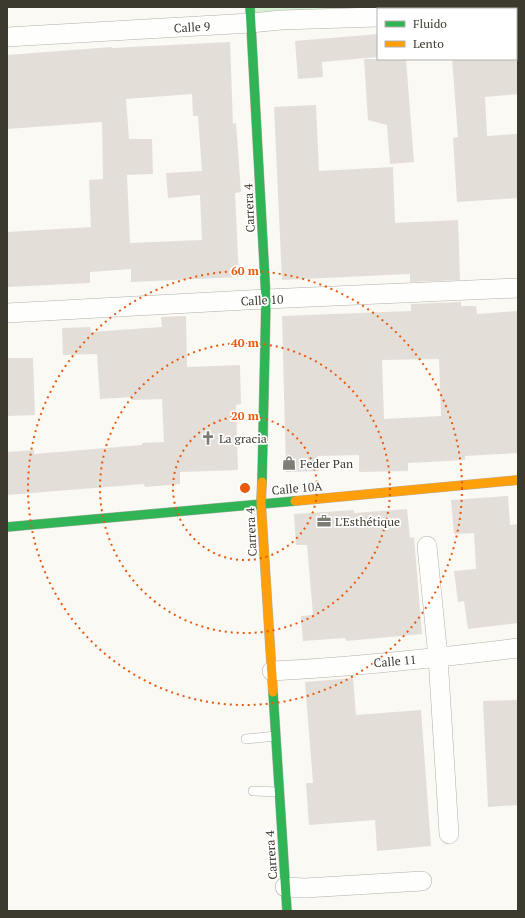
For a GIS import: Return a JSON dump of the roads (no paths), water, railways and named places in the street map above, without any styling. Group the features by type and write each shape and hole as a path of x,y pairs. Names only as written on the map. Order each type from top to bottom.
{"street":[{"name":"Calle 9","path":"7,37 250,15 281,20 377,16"},
{"name":"Carrera 4","path":"250,15 266,299 262,503 287,911"},
{"name":"Calle 10","path":"7,313 266,299 518,288"},
{"name":"Calle 10A","path":"7,527 518,480"},
{"path":"427,546 438,658 449,834"},
{"name":"Calle 11","path":"272,671 314,669 438,658 518,648"},
{"path":"285,887 305,888 422,881"}],"lane":[{"path":"246,740 276,736"},
{"path":"253,791 279,792"}],"place":[{"name":"La gracia","path":"208,438"},
{"name":"Feder Pan","path":"289,463"},
{"name":"L'Esthétique","path":"324,521"}]}
